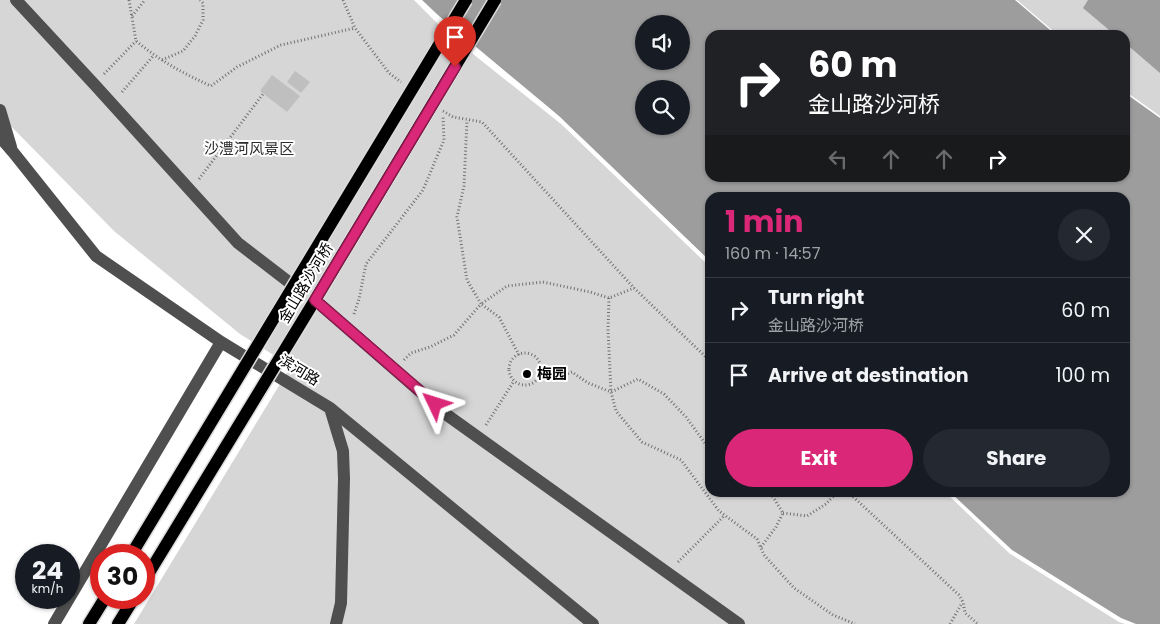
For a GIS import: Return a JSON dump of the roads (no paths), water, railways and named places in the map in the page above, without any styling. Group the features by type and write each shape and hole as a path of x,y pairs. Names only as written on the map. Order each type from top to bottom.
{"main road":[{"name":"金山路沙河桥","path":"138,544 466,0"},
{"name":"金山路沙河桥","path":"155,563 495,0"},
{"path":"89,624 98,609"},
{"path":"118,624 127,609"}],"street":[{"path":"16,0 238,243 294,286"},
{"path":"0,110 13,152"},
{"name":"滨河路","path":"0,137 96,256 221,342 330,408 593,624"},
{"path":"315,300 448,415 478,438 740,624"},
{"path":"54,624 221,342"},
{"path":"330,408 343,451 344,479 341,603 336,624"}],"place":[{"name":"梅园","path":"527,374"}],"park label":[{"name":"沙澧河风景区","path":"249,149"}]}
